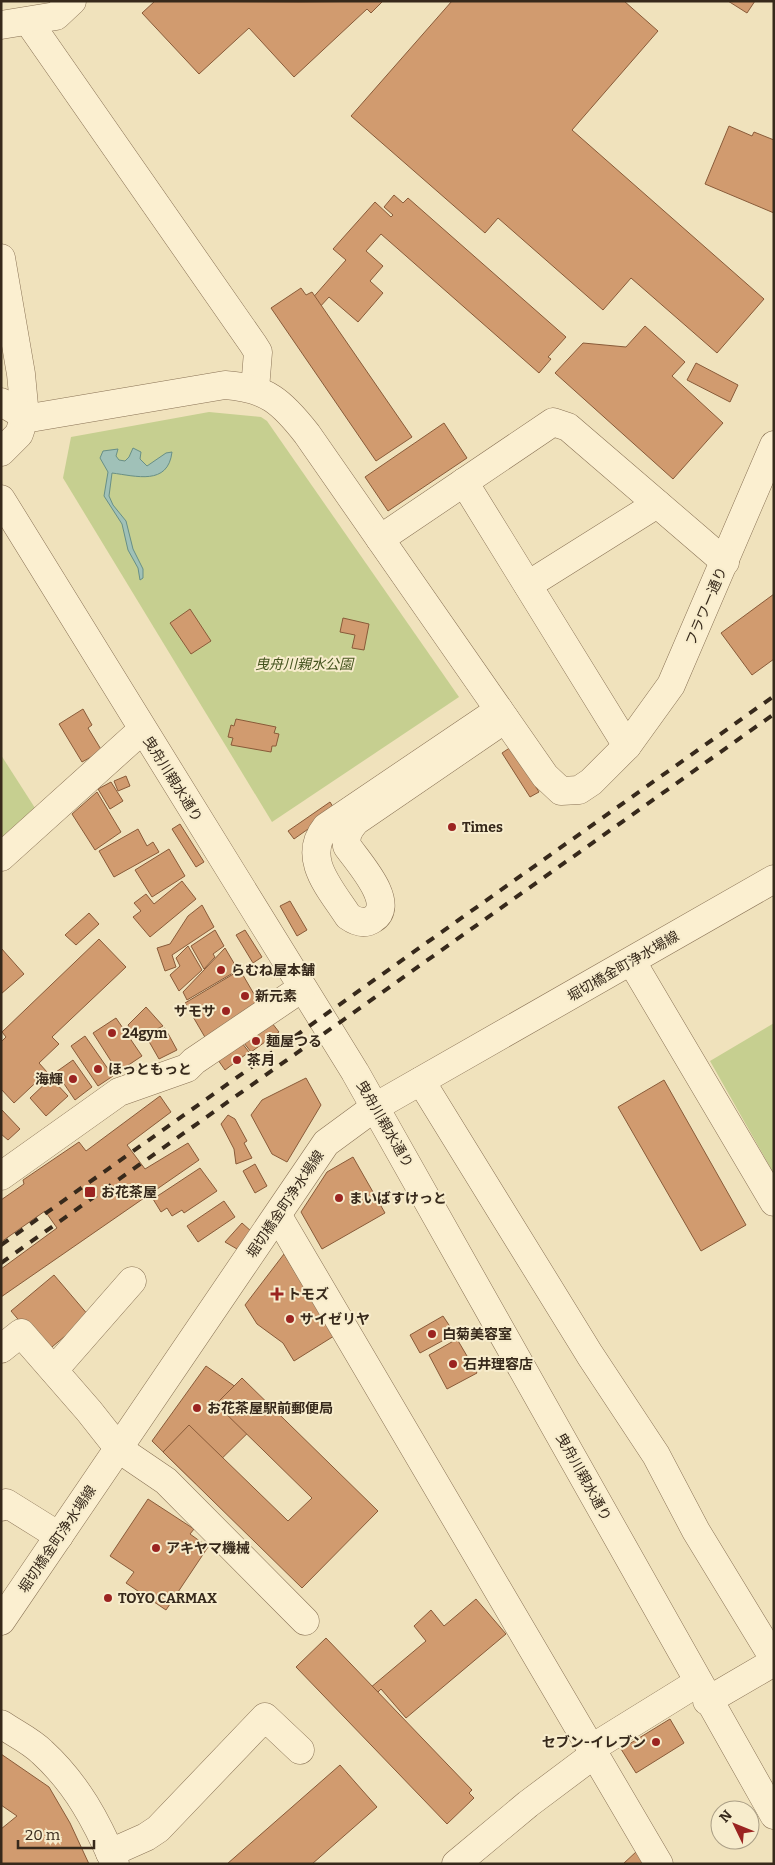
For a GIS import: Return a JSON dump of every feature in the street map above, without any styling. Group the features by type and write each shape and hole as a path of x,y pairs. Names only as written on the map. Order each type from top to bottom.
{"street":[{"path":"1,25 56,16 72,1"},
{"path":"28,21 258,352 255,389"},
{"path":"1,258 21,374 25,416 19,434 1,452"},
{"path":"1,402 25,416 42,416 225,385 255,389 281,403 291,414 380,539 502,715"},
{"path":"380,539 553,422 568,427 725,562"},
{"name":"フラワー通り","path":"502,715 545,776 561,791 579,790 591,782 622,750 671,685 774,445"},
{"path":"464,482 528,585 622,750"},
{"name":"曳舟川親水通り","path":"1,499 375,1107 580,1468 702,1692 774,1815"},
{"path":"528,585 657,504"},
{"path":"502,715 349,829 346,838 347,846 379,894 382,904 378,915 370,921 355,921 348,916 318,868 315,857 320,835 326,826 502,715"},
{"path":"1,857 142,730"},
{"name":"堀切橋金町浄水場線","path":"1,1621 326,1143 375,1107 632,962 774,879"},
{"path":"632,962 774,1202"},
{"path":"1,1176 120,1092 187,1068 194,1061 302,988"},
{"path":"421,1081 590,1355 656,1455 696,1531 774,1660 702,1692 594,1750 456,1864"},
{"path":"278,1216 594,1750 659,1864"},
{"path":"54,1370 132,1281"},
{"path":"1,1349 21,1333 119,1449 166,1481 305,1621"},
{"path":"3,1503 59,1536"},
{"path":"1,1724 41,1751 67,1778 94,1816 113,1858 158,1829 265,1717 300,1750"}],"green space":[{"name":"曳舟川親水公園","path":"209,412 261,417 267,421 459,697 272,822 63,478 71,437"},
{"path":"1,755 35,808 1,838"},
{"path":"774,1023 774,1174 710,1061"}],"water":[{"path":"133,448 141,452 140,459 147,466 166,453 172,452 169,463 158,474 140,477 112,473 109,496 113,505 126,521 133,549 143,569 143,578 140,580 138,568 128,550 122,524 104,496 108,472 100,458 103,451 118,449 116,456 119,460 125,461"}],"building":[{"path":"155,1 383,1 371,13 367,9 294,77 249,28 199,74 142,13"},
{"path":"452,1 624,1 658,31 572,130 764,299 717,353 631,278 603,310 498,218 485,233 351,116"},
{"path":"728,1 755,1 747,13"},
{"path":"729,126 752,136 754,132 774,140 774,213 705,184"},
{"path":"394,195 403,203 408,198 566,337 548,357 551,359 539,373 381,234 366,251 383,266 370,281 383,293 358,322 329,297 318,309 310,301 346,260 333,249 375,202 391,217 393,215 384,207"},
{"path":"301,288 306,295 312,292 412,437 376,461 271,308"},
{"path":"645,326 685,362 672,376 723,423 673,479 555,373 583,343 626,347"},
{"path":"696,363 738,385 730,402 687,380"},
{"path":"444,423 467,458 388,511 365,477"},
{"path":"774,594 774,659 752,675 721,633"},
{"path":"190,609 211,641 191,654 170,623"},
{"path":"343,618 369,624 364,650 352,648 355,635 340,632"},
{"path":"83,709 92,725 88,728 102,751 82,762 59,724"},
{"path":"236,719 276,727 274,733 279,734 276,746 272,746 271,752 231,745 233,738 228,737 231,725 234,726"},
{"path":"511,747 539,792 530,797 502,753"},
{"path":"126,776 130,786 118,791 114,781"},
{"path":"111,782 123,801 110,809 98,789"},
{"path":"97,792 121,832 95,850 72,814"},
{"path":"330,802 335,810 294,839 288,831"},
{"path":"180,824 204,862 196,867 172,829"},
{"path":"138,829 147,846 153,842 159,852 114,877 99,851"},
{"path":"169,849 185,876 152,897 135,870"},
{"path":"182,881 196,899 150,937 133,917 141,911 134,903 146,894 154,904"},
{"path":"290,901 307,930 297,936 280,906"},
{"path":"202,905 214,927 172,955 176,967 165,971 157,948 170,944 188,916"},
{"path":"89,913 99,924 76,945 65,935"},
{"path":"215,930 224,946 213,954 215,957 204,969 191,946"},
{"path":"245,930 262,957 253,963 236,935"},
{"path":"99,939 126,967 52,1037 59,1044 39,1063 47,1072 14,1103 1,1089 1,1042 6,1037 2,1032"},
{"path":"188,946 202,970 179,991 170,975 180,966 176,958"},
{"path":"1,948 24,974 1,994"},
{"path":"225,948 238,970 187,1000 183,992"},
{"path":"240,970 258,1001 206,1039 185,1003"},
{"path":"146,1007 163,1026 139,1038 134,1037 128,1025"},
{"path":"116,1018 142,1056 118,1072 93,1033"},
{"path":"272,1023 279,1032 251,1052 244,1043"},
{"path":"165,1028 177,1050 159,1059 147,1038"},
{"path":"85,1036 113,1076 98,1086 71,1046"},
{"path":"242,1043 249,1052 225,1070 218,1060"},
{"path":"73,1060 92,1087 75,1100 56,1072"},
{"path":"51,1078 68,1096 46,1116 30,1098"},
{"path":"306,1078 321,1105 287,1162 272,1154 251,1115 262,1100"},
{"path":"664,1080 746,1225 701,1251 618,1107"},
{"path":"160,1096 171,1112 127,1145 145,1169 188,1143 199,1160 1,1297 1,1269 57,1228 45,1211 1,1242 1,1200 24,1184 23,1180 79,1142 86,1151"},
{"path":"1,1109 20,1129 8,1140 1,1134"},
{"path":"228,1115 235,1119 247,1141 244,1143 252,1158 236,1164 234,1149 221,1124"},
{"path":"353,1157 385,1213 322,1249 301,1212 327,1172"},
{"path":"255,1164 267,1186 255,1193 243,1171"},
{"path":"200,1168 217,1191 184,1213 182,1210 172,1216 167,1208 161,1212 153,1199"},
{"path":"224,1201 235,1217 198,1242 187,1226"},
{"path":"242,1223 252,1232 237,1249 225,1242"},
{"path":"284,1254 334,1336 294,1361 283,1343 257,1324 245,1305"},
{"path":"54,1275 89,1316 46,1352 11,1311"},
{"name":"白菊美容室","path":"443,1316 455,1334 420,1353 410,1335"},
{"name":"石井理容店","path":"457,1339 477,1373 447,1389 429,1355"},
{"path":"206,1366 270,1411 196,1484 152,1441"},
{"path":"242,1378 378,1511 302,1588 163,1452 189,1425 288,1521 312,1498 216,1404"},
{"path":"148,1499 194,1529 190,1534 208,1547 166,1610 126,1583 134,1572 110,1556"},
{"path":"476,1599 506,1634 406,1718 381,1689 376,1694 370,1688 426,1641 414,1626 431,1610 444,1626"},
{"path":"326,1638 472,1790 469,1793 474,1798 447,1824 296,1667"},
{"path":"670,1719 684,1743 636,1773 621,1749"},
{"path":"1,1754 49,1787 70,1823 89,1864 1,1864 1,1829 17,1816 1,1805"},
{"path":"340,1765 377,1807 312,1864 227,1864"},
{"path":"637,1851 644,1864 623,1864"}],"railway":[{"path":"1,1245 774,696"},
{"path":"1,1263 774,714"}],"place":[{"name":"Times","path":"452,827"},
{"name":"らむね屋本舗","path":"221,970"},
{"name":"新元素","path":"245,996"},
{"name":"サモサ","path":"226,1011"},
{"name":"24gym","path":"112,1033"},
{"name":"麺屋つる","path":"256,1041"},
{"name":"茶月","path":"237,1060"},
{"name":"ほっともっと","path":"98,1069"},
{"name":"海輝","path":"73,1079"},
{"name":"お花茶屋","path":"90,1192"},
{"name":"まいばすけっと","path":"339,1198"},
{"name":"トモズ","path":"277,1294"},
{"name":"サイゼリヤ","path":"290,1319"},
{"name":"白菊美容室","path":"432,1334"},
{"name":"石井理容店","path":"453,1364"},
{"name":"お花茶屋駅前郵便局","path":"197,1408"},
{"name":"アキヤマ機械","path":"156,1548"},
{"name":"TOYO CARMAX","path":"108,1598"},
{"name":"セブン-イレブン","path":"656,1742"}]}
